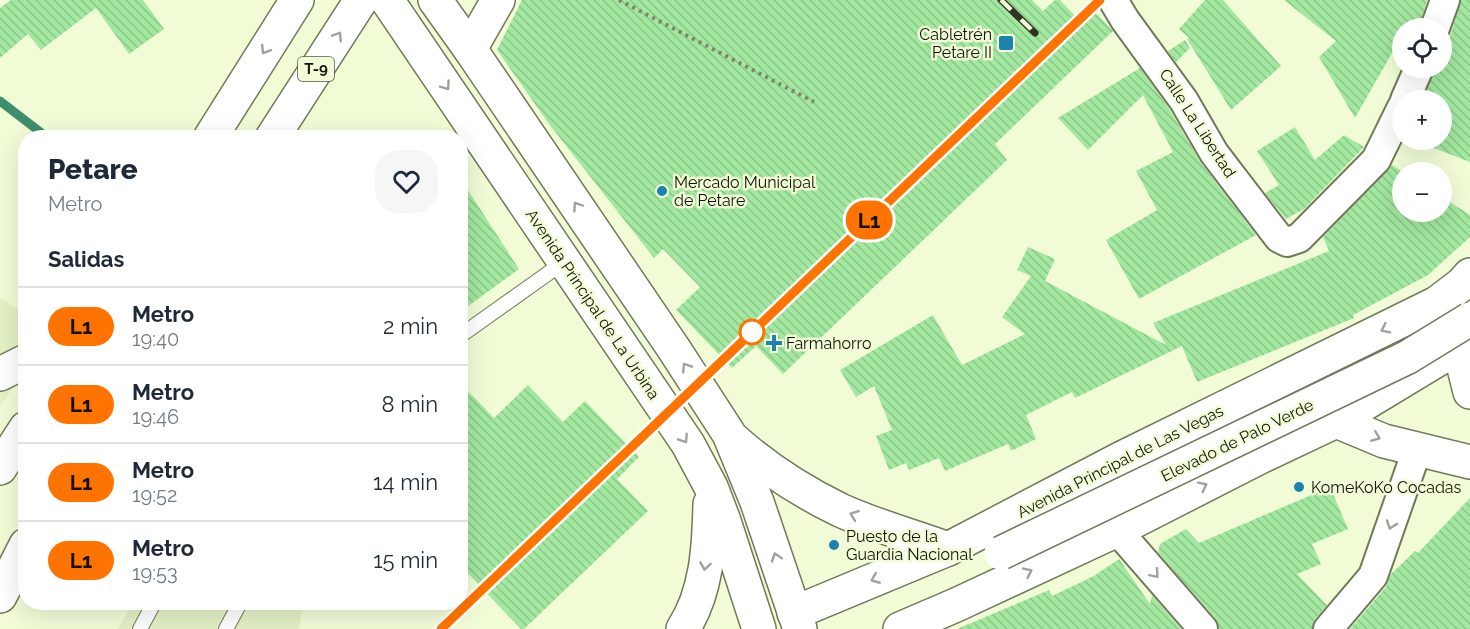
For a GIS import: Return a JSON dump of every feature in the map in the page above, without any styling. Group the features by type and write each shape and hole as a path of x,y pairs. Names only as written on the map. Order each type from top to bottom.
{"main road":[{"path":"215,130 297,0"},
{"name":"T-9","path":"277,130 361,0"},
{"name":"Avenida Principal de La Urbina","path":"387,0 688,444 711,487 758,629"},
{"path":"470,48 498,0"},
{"path":"446,10 729,434 757,502 797,621"},
{"name":"Avenida Principal de Las Vegas","path":"758,629 797,621 948,549 1120,459 1437,303 1470,275"},
{"path":"1437,303 1466,336 1470,392"},
{"path":"900,629 1117,530 1260,456 1336,421 1466,336"},
{"name":"Elevado de Palo Verde","path":"956,605 1001,554 1408,357 1466,336"},
{"path":"0,374 18,365"},
{"path":"1336,421 1384,441 1470,462"},
{"path":"729,434 754,458 781,478 833,506 948,549 1001,554"},
{"path":"0,468 18,440"},
{"path":"682,629 702,586 709,543 711,487"},
{"path":"0,579 18,550"},
{"path":"0,596 18,561"}],"street":[{"name":"Calle La Libertad","path":"1113,0 1184,101 1214,153 1279,238 1287,242 1299,238 1376,160 1392,127"},
{"path":"1439,18 1445,0"},
{"path":"1328,629 1373,576 1417,450"},
{"path":"1117,530 1203,629"}],"lane":[{"path":"468,330 564,262"},
{"path":"140,629 150,610"},
{"path":"226,629 236,610"}],"path":[{"path":"619,0 814,102"}],"shaded area":[{"path":"0,298 18,309 18,380 0,407"},
{"path":"129,610 302,610 299,629 117,629"}],"building":[{"path":"11,0 143,0 164,29 129,54 96,8 41,50 28,34 0,58 0,8"},
{"path":"522,0 1032,0 1043,11 1055,0 1060,0 1082,23 1094,11 1113,31 995,144 1007,160 783,374 756,346 732,368 676,310 700,287 663,249 654,258 549,124 497,50"},
{"path":"1205,0 1223,0 1281,66 1231,110 1187,39 1189,38 1179,29"},
{"path":"1284,0 1427,0 1422,18 1392,18 1392,53 1355,118 1319,57 1336,41"},
{"path":"1461,0 1470,0 1470,162 1439,150 1452,150 1452,90 1427,90 1431,78 1452,78 1452,31"},
{"path":"1185,40 1190,48 1176,62 1168,51"},
{"path":"1140,68 1170,110 1201,163 1256,235 1139,299 1106,240 1157,210 1136,171 1173,152 1143,95 1088,150 1058,118"},
{"path":"1295,127 1315,160 1344,135 1364,147 1304,209 1286,219 1265,193 1279,185 1257,151"},
{"path":"1392,165 1392,222 1452,222 1452,203 1470,215 1470,237 1428,275 1353,315 1354,318 1197,382 1182,346 1075,398 1072,392 1026,415 1036,439 1011,451 1008,444 945,471 939,458 909,470 906,463 889,470 876,436 892,430 874,386 856,397 840,370 933,315 962,365 1025,334 1002,317 1031,276 1017,270 1028,247 1055,259 1045,281 1166,345 1153,323 1329,251 1323,237"},
{"path":"468,190 519,269 468,306"},
{"path":"528,385 563,422 585,401 639,457 617,479 648,511 524,629 521,629 468,573 468,391 494,418"},
{"path":"1330,487 1348,529 1312,544 1321,564 1297,574 1327,605 1315,619 1312,629 1219,629 1215,618 1158,553 1160,544 1186,529 1199,543"},
{"path":"1470,498 1470,629 1350,629 1386,587 1391,574 1415,551 1418,553"},
{"path":"1119,559 1150,604 1152,595 1181,629 957,629 1049,590 1052,596 1094,576"}],"waterway":[{"path":"0,101 38,130"}],"railway":[{"path":"1001,0 1035,33"}],"metro line":[{"name":"L1","path":"468,603 1100,0"},
{"name":"L1","path":"441,629 461,610"}],"place":[{"name":"Cabletrén Petare II","path":"1006,43"},
{"name":"Mercado Municipal de Petare","path":"662,191"},
{"name":"Farmahorro","path":"774,343"},
{"name":"KomeKoKo Cocadas","path":"1299,487"},
{"name":"Puesto de la Guardia Nacional","path":"834,545"}]}
